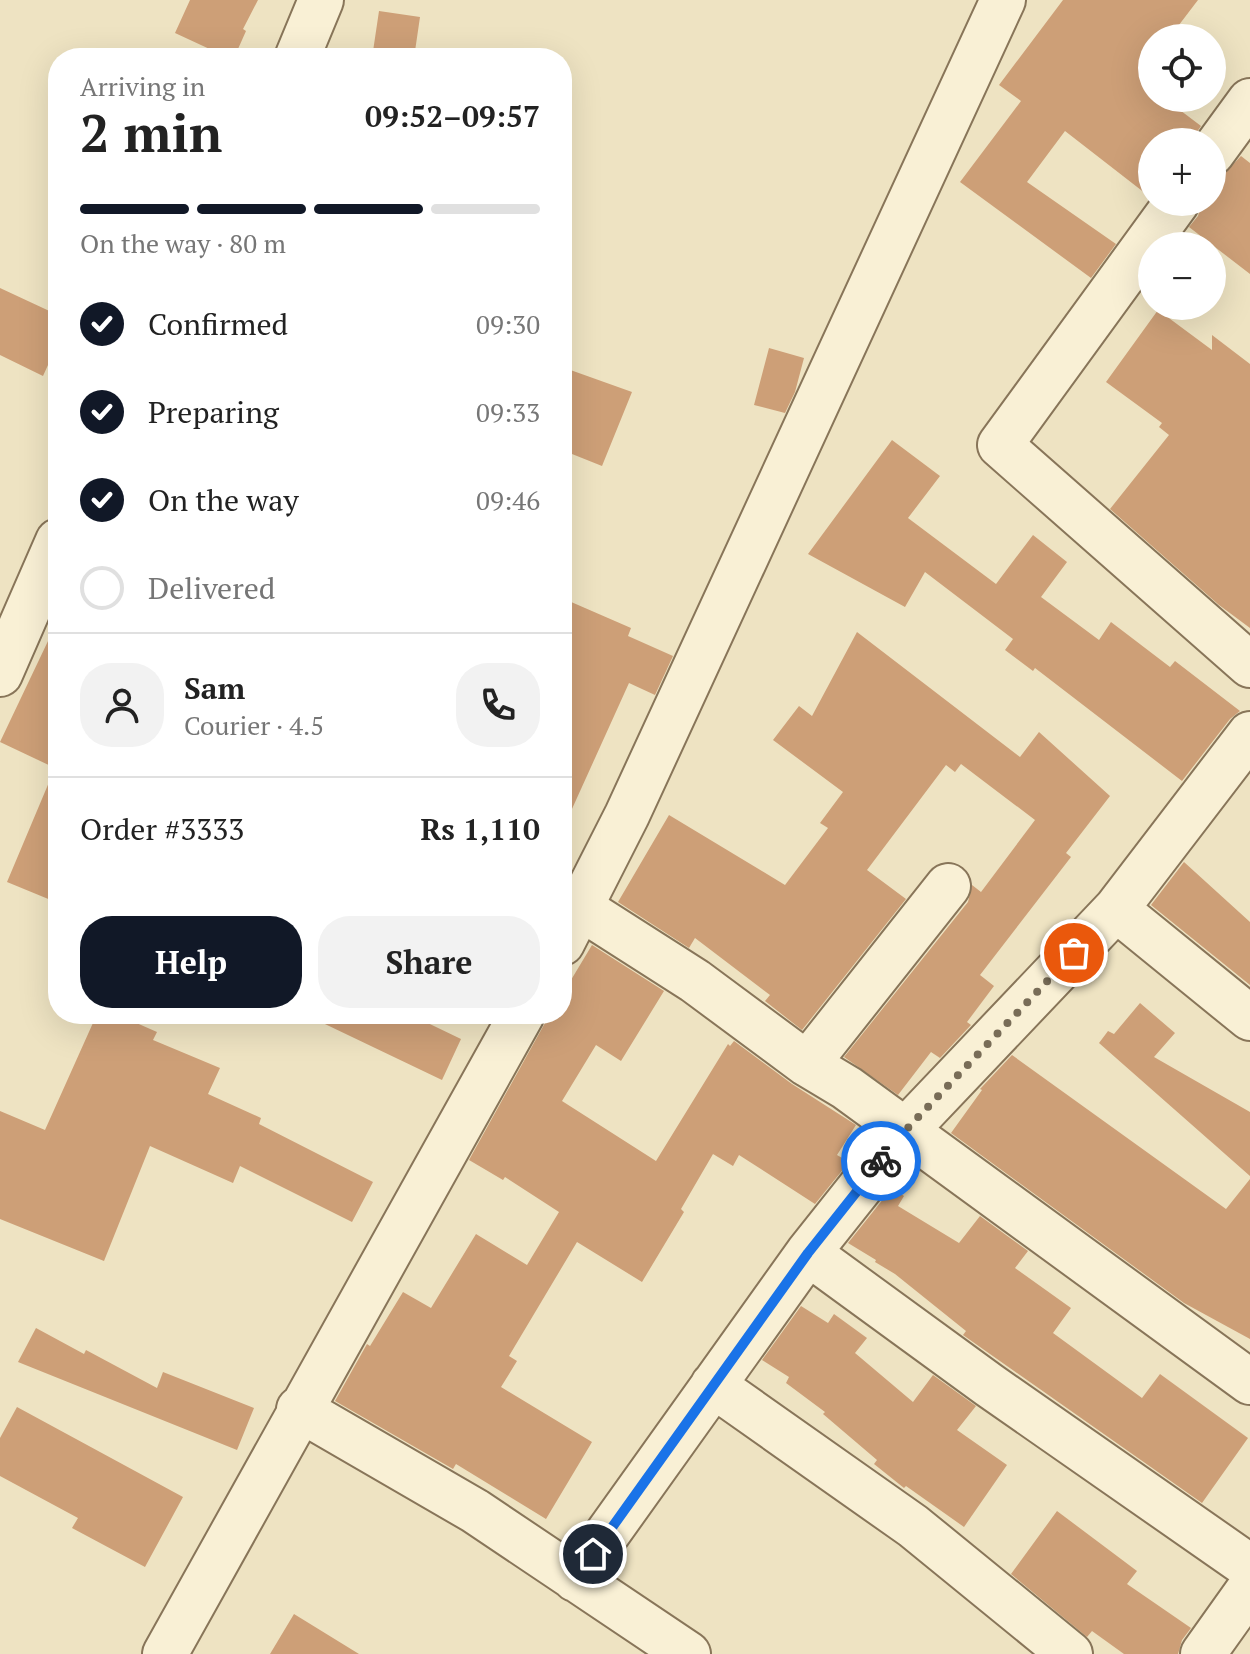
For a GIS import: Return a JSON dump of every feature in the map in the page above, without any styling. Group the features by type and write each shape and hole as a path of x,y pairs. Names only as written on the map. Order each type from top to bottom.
{"street":[{"path":"301,48 321,0"},
{"path":"572,911 634,801 1003,0"},
{"path":"1226,134 1250,101"},
{"path":"1167,216 1000,445 1250,665"},
{"path":"0,674 48,594"},
{"path":"575,1579 808,1253 905,1131 1116,909 1250,734"},
{"path":"807,1064 948,886"},
{"path":"1116,909 1250,1018"},
{"path":"572,918 695,981 1250,1382"},
{"path":"165,1654 516,1024"},
{"path":"808,1253 989,1385 1250,1567"},
{"path":"713,1385 913,1526 1070,1654"},
{"path":"299,1409 475,1511 688,1654"},
{"path":"1203,1654 1250,1588"}],"building":[{"path":"190,0 258,0 243,29 246,31 238,48 207,48 175,33"},
{"path":"1063,0 1198,0 1180,24 1138,24 1138,112 1182,112 1201,126 1200,128 1138,128 1138,188 1065,131 1027,182 1116,244 1091,278 960,182 1021,101 999,85"},
{"path":"379,11 420,17 415,48 373,48"},
{"path":"1241,156 1250,163 1250,274 1226,256 1226,232 1195,232 1189,227 1198,216 1226,216 1226,172"},
{"path":"0,288 48,310 48,365 43,376 0,355"},
{"path":"1151,320 1172,320 1212,350 1212,335 1250,364 1250,628 1219,605 1110,509 1169,435 1159,427 1162,423 1106,382"},
{"path":"769,348 804,358 795,392 785,413 754,405"},
{"path":"572,371 632,392 602,466 572,454"},
{"path":"892,440 940,476 908,518 996,584 1033,535 1067,562 1041,597 1099,640 1111,622 1170,667 1175,661 1240,711 1230,719 1182,781 1035,668 1033,671 1005,650 1013,639 925,572 905,607 808,554"},
{"path":"572,602 631,628 628,636 673,656 655,695 629,683 572,809"},
{"path":"857,632 1020,757 1039,732 1110,796 1066,853 1071,857 980,975 994,986 967,1022 971,1025 940,1058 931,1052 898,1095 844,1057 968,902 972,885 981,892 1035,820 961,764 955,772 946,765 867,870 906,899 802,1030 765,1001 770,995 695,938 689,948 618,902 669,815 785,885 828,828 820,823 843,792 773,740 799,706 812,716"},
{"path":"48,641 48,765 0,742"},
{"path":"48,785 48,899 7,882"},
{"path":"1184,862 1250,922 1250,985 1151,905"},
{"path":"592,945 664,991 621,1061 596,1045 562,1101 656,1161 728,1044 730,1046 734,1041 792,1084 856,1125 837,1155 849,1162 815,1204 739,1155 733,1166 713,1154 681,1209 684,1212 642,1282 577,1242 509,1356 517,1361 501,1387 592,1442 546,1519 456,1464 453,1469 335,1401 367,1344 370,1346 403,1292 431,1308 476,1234 527,1265 559,1212 505,1177 503,1180 469,1160 544,1024 572,1024 572,978"},
{"path":"1140,1003 1175,1033 1154,1057 1250,1112 1250,1176 1099,1043 1108,1031 1114,1034"},
{"path":"93,1024 139,1024 157,1032 153,1040 220,1068 208,1094 261,1118 259,1124 373,1182 352,1222 240,1166 233,1183 150,1146 104,1261 0,1219 0,1111 45,1130"},
{"path":"325,1024 430,1024 461,1039 442,1080"},
{"path":"1012,1055 1226,1209 1250,1179 1250,1339 1184,1303 951,1133 980,1089"},
{"path":"892,1188 904,1196 898,1206 959,1243 980,1216 1028,1251 1015,1268 1071,1308 1053,1333 1142,1398 1160,1374 1248,1438 1202,1503 963,1335 966,1331 895,1274 848,1243"},
{"path":"801,1306 828,1323 834,1314 867,1338 855,1353 913,1402 933,1375 976,1406 957,1430 1007,1465 964,1527 906,1486 904,1488 874,1464 877,1460 823,1414 825,1412 786,1383 789,1377 762,1360"},
{"path":"36,1328 84,1354 86,1350 157,1388 163,1372 254,1408 237,1450 18,1362"},
{"path":"17,1407 183,1497 145,1567 72,1528 78,1518 0,1476 0,1438"},
{"path":"1057,1511 1137,1571 1127,1584 1191,1628 1182,1640 1178,1654 1124,1654 1092,1631 1087,1637 1011,1574"},
{"path":"294,1614 359,1654 270,1654"}],"way so far":[{"path":"881,1161 905,1131 1074,953"}],"route":[{"path":"593,1554 808,1253 881,1161"}]}
